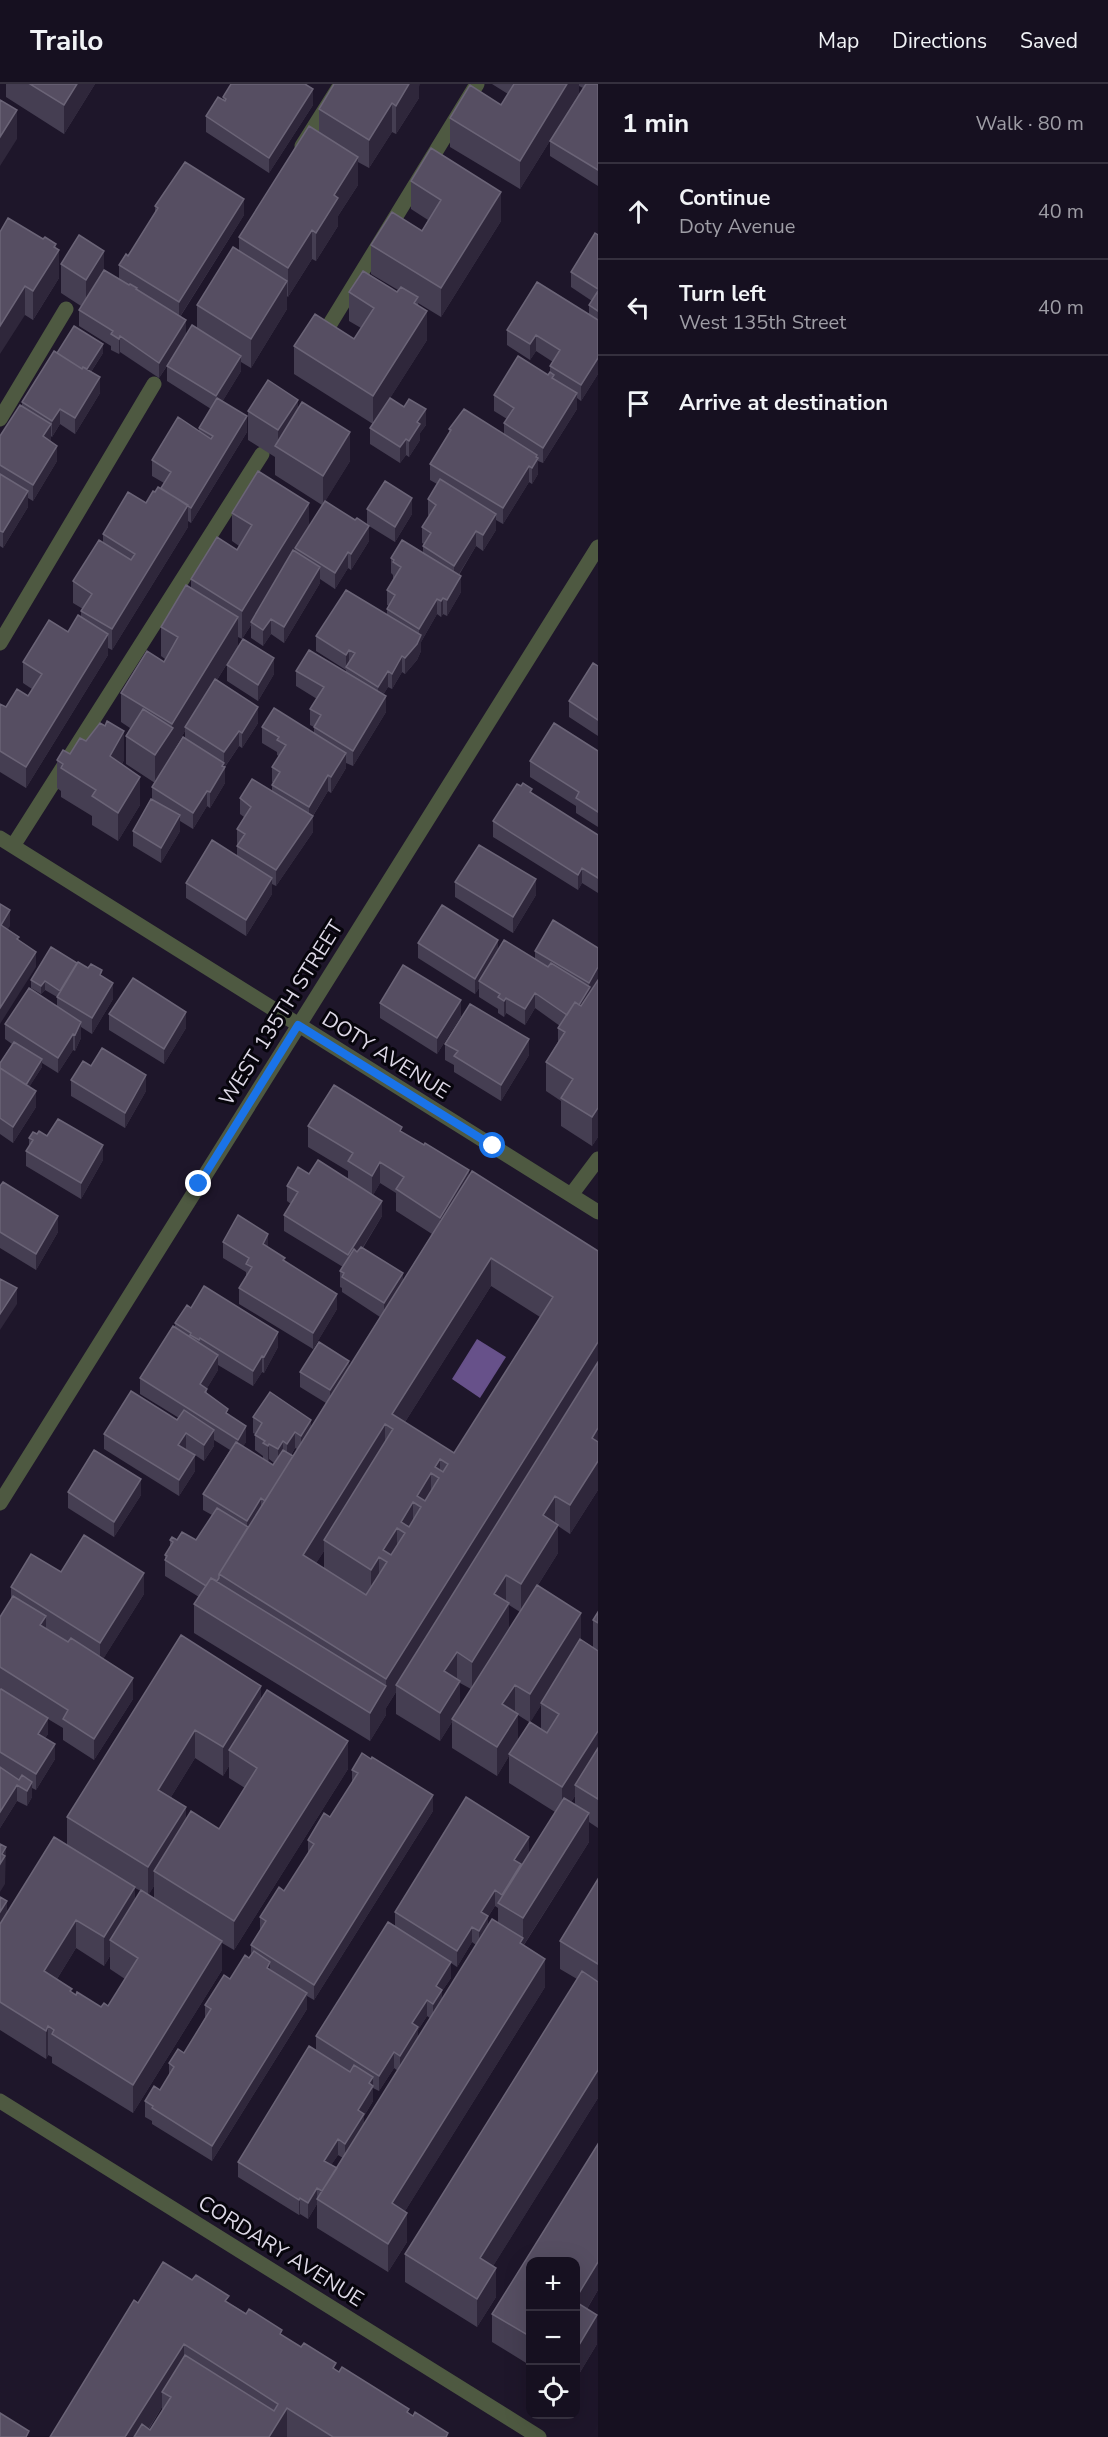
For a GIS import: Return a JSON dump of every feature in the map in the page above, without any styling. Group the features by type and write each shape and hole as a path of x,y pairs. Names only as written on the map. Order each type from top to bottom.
{"street":[{"path":"295,158 341,84"},
{"path":"330,324 477,84"},
{"path":"0,419 66,309"},
{"path":"0,642 154,384"},
{"path":"7,842 262,454"},
{"name":"WEST 135TH STREET","path":"0,1503 598,547"},
{"name":"DOTY AVENUE","path":"7,842 598,1212"},
{"path":"571,1195 598,1159"},
{"name":"CORDARY AVENUE","path":"0,2101 539,2437"}],"shaded area":[{"path":"477,1339 506,1357 480,1398 452,1379"}],"building":[{"path":"30,84 77,84 64,105"},
{"path":"231,84 305,84 313,89 269,158 206,116 218,97 225,101 223,97"},
{"path":"334,84 409,84 396,106 392,103 369,140 319,109"},
{"path":"514,84 567,84 520,161 450,118 470,85 501,105"},
{"path":"586,84 598,84 598,170 550,141"},
{"path":"0,100 17,110 0,137"},
{"path":"309,126 358,157 334,195 338,198 316,233 312,230 288,268 239,237"},
{"path":"431,148 501,192 441,288 371,245 392,212 422,231 441,200 411,181"},
{"path":"185,162 244,199 179,302 119,265 126,254 128,256 158,208 155,206"},
{"path":"8,218 43,239 45,237 56,244 54,247 59,250 33,291 25,286 0,326 0,232"},
{"path":"595,233 598,235 598,289 571,272"},
{"path":"79,235 104,251 86,280 61,264"},
{"path":"233,247 287,281 251,339 197,305"},
{"path":"104,270 137,288 186,320 159,363 120,336 119,339 111,334 113,331 79,310"},
{"path":"363,271 397,292 401,287 418,297 414,303 427,311 373,396 294,346 315,314 354,339 374,308 349,292"},
{"path":"537,282 598,320 598,358 581,385 550,366 560,350 536,335 530,344 507,330"},
{"path":"598,291 598,311 589,305"},
{"path":"192,325 241,356 216,396 167,366"},
{"path":"74,326 103,344 87,369 83,367 82,369 57,353"},
{"path":"54,351 82,369 83,367 100,377 75,418 60,409 52,421 22,402"},
{"path":"518,356 548,375 550,372 554,375 552,378 577,393 543,448 504,423 514,408 494,395"},
{"path":"268,380 298,400 278,430 248,411"},
{"path":"217,398 247,416 191,508 161,488 171,472 152,460 178,417 211,439 213,436 199,428"},
{"path":"390,398 404,407 409,399 426,409 417,422 420,424 409,441 406,439 400,447 370,428"},
{"path":"302,402 350,432 323,476 275,446"},
{"path":"20,405 51,424 43,436 57,446 33,485 0,465 0,436"},
{"path":"464,409 537,455 538,458 532,468 529,466 503,508 430,464 451,430 449,429"},
{"path":"258,471 309,503 242,611 191,579 217,537 237,550 252,525 232,513"},
{"path":"0,474 28,491 3,532 0,531"},
{"path":"440,479 496,514 483,535 476,531 454,566 423,546 431,533 422,527 436,505 428,499"},
{"path":"385,481 412,498 395,527 367,509"},
{"path":"158,487 188,505 112,629 81,611 92,594 73,581 99,540 131,560 135,554 103,534 128,492 146,503"},
{"path":"325,501 369,526 351,554 348,552 335,573 295,548"},
{"path":"402,540 461,576 447,600 437,599 419,629 387,609 395,595 387,590 401,567 391,558"},
{"path":"293,550 320,567 284,627 271,619 263,630 251,622"},
{"path":"186,585 238,617 172,724 121,693 147,651 164,662 178,637 161,627"},
{"path":"346,590 421,635 417,644 405,658 402,656 392,674 388,671 378,687 346,667 355,653 349,650 346,655 316,636"},
{"path":"78,615 108,634 26,767 0,751 0,704 6,707 17,689 28,696 42,674 23,662 49,620 68,632"},
{"path":"243,639 274,658 258,685 227,665"},
{"path":"309,650 386,696 353,751 314,727 321,715 310,709 324,687 296,671"},
{"path":"593,663 598,666 598,720 569,701"},
{"path":"215,679 258,707 242,733 239,731 224,752 185,727"},
{"path":"274,708 346,753 331,777 328,775 309,807 272,785 280,772 272,767 286,745 277,740 279,737 262,727"},
{"path":"143,709 173,728 155,755 126,736"},
{"path":"107,721 124,731 110,756 140,777 118,813 92,796 96,790 61,768 63,764 57,760 63,750 70,754 80,738 86,741 100,723 105,726"},
{"path":"554,723 598,751 598,812 576,798 579,792 530,761"},
{"path":"183,737 224,763 222,766 225,767 210,792 207,791 193,813 152,787"},
{"path":"252,779 313,816 276,870 237,846 245,834 237,829 251,807 240,798"},
{"path":"523,783 532,789 530,792 598,835 598,878 582,868 578,875 493,821 517,784 521,786"},
{"path":"151,799 180,815 161,848 133,831"},
{"path":"212,840 272,878 246,920 186,883"},
{"path":"479,845 536,879 513,917 455,882"},
{"path":"0,904 10,910 1,925 36,952 0,1008"},
{"path":"442,905 498,940 475,979 418,943"},
{"path":"553,920 598,948 598,967 589,983 535,951"},
{"path":"504,940 548,967 551,963 590,987 579,1005 575,1002 567,1015 535,993 525,1009 506,998 504,1001 498,997 500,994 479,981"},
{"path":"51,947 77,963 60,991 45,981 41,986 31,980"},
{"path":"78,962 88,968 91,964 102,970 100,975 113,983 92,1018 57,997"},
{"path":"403,965 461,1000 437,1038 380,1003"},
{"path":"133,978 186,1012 164,1049 109,1014"},
{"path":"598,980 598,1108 592,1117 561,1098 573,1079 546,1062 565,1032 558,1028 575,1002 581,1006"},
{"path":"29,988 81,1022 75,1035 73,1034 58,1058 5,1024"},
{"path":"470,1004 529,1039 501,1085 454,1056 458,1051 445,1044"},
{"path":"14,1042 42,1059 26,1085 0,1068 0,1063"},
{"path":"102,1048 146,1075 125,1113 71,1080 83,1061 91,1066"},
{"path":"0,1068 36,1091 13,1127 0,1118"},
{"path":"334,1085 402,1127 400,1131 424,1145 425,1143 469,1170 440,1218 396,1189 404,1177 380,1162 372,1176 348,1161 353,1153 308,1126"},
{"path":"58,1119 103,1145 81,1183 26,1151 33,1140 29,1138 33,1132 37,1134 39,1131 47,1136"},
{"path":"318,1160 382,1201 348,1255 284,1215 298,1192 287,1186 298,1167 309,1174"},
{"path":"472,1171 598,1251 598,1342 386,1679 219,1574","holes":["491,1258 553,1297 454,1453 392,1414","385,1424 393,1429 324,1540 371,1570 379,1557 387,1562 366,1595 303,1555","440,1459 448,1464 443,1472 435,1467","431,1473 439,1478 425,1501 417,1496","413,1502 421,1507 409,1527 401,1522","397,1528 405,1533 391,1555 383,1550"]},
{"path":"3,1182 58,1216 36,1254 0,1232 0,1186"},
{"path":"238,1215 268,1234 263,1244 285,1258 283,1260 337,1294 313,1333 239,1288 252,1267 246,1264 249,1258 223,1242"},
{"path":"361,1247 403,1273 384,1303 342,1277 344,1273 340,1271 354,1249 357,1252"},
{"path":"0,1279 17,1288 0,1314"},
{"path":"204,1286 278,1332 253,1371 200,1338 199,1340 190,1335 191,1333 175,1323 187,1305 191,1308"},
{"path":"173,1326 218,1355 200,1384 207,1389 205,1392 228,1409 226,1413 246,1426 238,1440 140,1378"},
{"path":"319,1342 349,1361 330,1390 300,1372"},
{"path":"598,1362 598,1428 592,1438 598,1442 598,1461 570,1505 555,1496 543,1515 558,1525 521,1584 506,1575 494,1594 509,1603 472,1662 457,1652 444,1671 460,1681 440,1713 396,1685"},
{"path":"131,1391 177,1420 184,1410 214,1430 204,1445 186,1433 178,1445 195,1455 179,1480 104,1434"},
{"path":"270,1392 311,1420 301,1436 295,1432 287,1444 283,1441 278,1449 263,1443 265,1441 255,1435 262,1423 253,1417"},
{"path":"236,1442 273,1465 283,1450 293,1456 265,1501 261,1498 247,1521 203,1494"},
{"path":"94,1450 141,1479 114,1522 68,1492"},
{"path":"217,1508 248,1527 217,1581 211,1578 206,1586 165,1560 167,1556 165,1555 173,1542 170,1540 172,1537 177,1540 182,1532 196,1540"},
{"path":"84,1535 144,1573 100,1643 11,1587 31,1554 61,1572"},
{"path":"211,1578 386,1686 370,1713 194,1604"},
{"path":"537,1585 581,1613 530,1694 515,1685 502,1704 518,1714 497,1747 452,1719"},
{"path":"13,1596 46,1616 40,1625 68,1642 71,1638 133,1678 94,1739 63,1719 68,1710 0,1667 0,1617"},
{"path":"598,1612 598,1623 593,1620"},
{"path":"181,1635 261,1686 223,1747 195,1730 158,1790 186,1807 148,1867 67,1817"},
{"path":"580,1639 598,1651 598,1731 562,1787 509,1754 530,1722 547,1733 559,1714 541,1703"},
{"path":"1,1689 48,1718 38,1734 55,1744 36,1774 0,1752"},
{"path":"267,1690 348,1741 234,1921 154,1871 191,1811 219,1829 257,1768 229,1750"},
{"path":"598,1748 598,1799 575,1785"},
{"path":"362,1753 433,1795 314,1985 251,1945 266,1921 260,1917 279,1887 284,1891 314,1844 308,1840 324,1813 330,1817 358,1773 352,1770"},
{"path":"0,1767 19,1780 22,1775 32,1782 27,1791 17,1785 0,1812"},
{"path":"466,1797 529,1837 514,1860 521,1864 502,1895 495,1890 481,1912 488,1916 479,1931 472,1927 457,1951 395,1912"},
{"path":"564,1798 589,1813 523,1918 498,1903"},
{"path":"54,1837 135,1887 104,1937 76,1920 44,1971 72,1989 70,1991 76,1995 77,1992 101,2007 104,2003 108,2006 138,1958 110,1940 141,1890 222,1941 133,2085 52,2034 54,2030 48,2026 46,2031 0,2002 0,1924"},
{"path":"0,1844 6,1847 2,1854 5,1856 0,1864"},
{"path":"598,1879 598,1964 560,1941"},
{"path":"0,1897 7,1901 0,1912"},
{"path":"492,1919 523,1938 520,1943 545,1959 392,2203 407,2213 388,2244 317,2199"},
{"path":"388,1922 451,1962 436,1986 442,1990 433,2004 427,2000 412,2023 418,2027 400,2056 394,2052 379,2076 316,2036"},
{"path":"254,1951 270,1962 267,1968 307,1993 212,2146 152,2108 153,2106 145,2101 154,2086 160,2090 174,2067 169,2063 178,2049 184,2053 211,2009 205,2005 224,1975 230,1979 245,1955 249,1958"},
{"path":"582,1971 598,1982 598,2070 480,2258 496,2268 477,2299 405,2254"},
{"path":"309,2046 350,2072 354,2065 373,2077 369,2083 373,2086 358,2110 364,2114 345,2144 338,2139 324,2161 337,2168 322,2191 317,2188 308,2203 300,2198 299,2200 238,2162"},
{"path":"598,2144 598,2262 580,2291 580,2257 528,2257"},
{"path":"526,2259 526,2334 492,2314"},
{"path":"163,2262 192,2280 196,2275 229,2296 225,2301 246,2314 249,2309 282,2330 280,2334 301,2347 304,2343 336,2363 333,2368 339,2372 342,2367 409,2409 407,2412 413,2416 415,2412 448,2433 446,2437 333,2437 287,2408 269,2437 134,2437 142,2424 150,2430 171,2397 162,2392 185,2355 274,2411 278,2404 184,2344 125,2437 50,2437 134,2300 138,2303"},
{"path":"580,2304 597,2315 580,2343"},
{"path":"0,2413 29,2431 26,2437 0,2437"}],"route":[{"path":"199,1184 298,1025 493,1146"}]}
